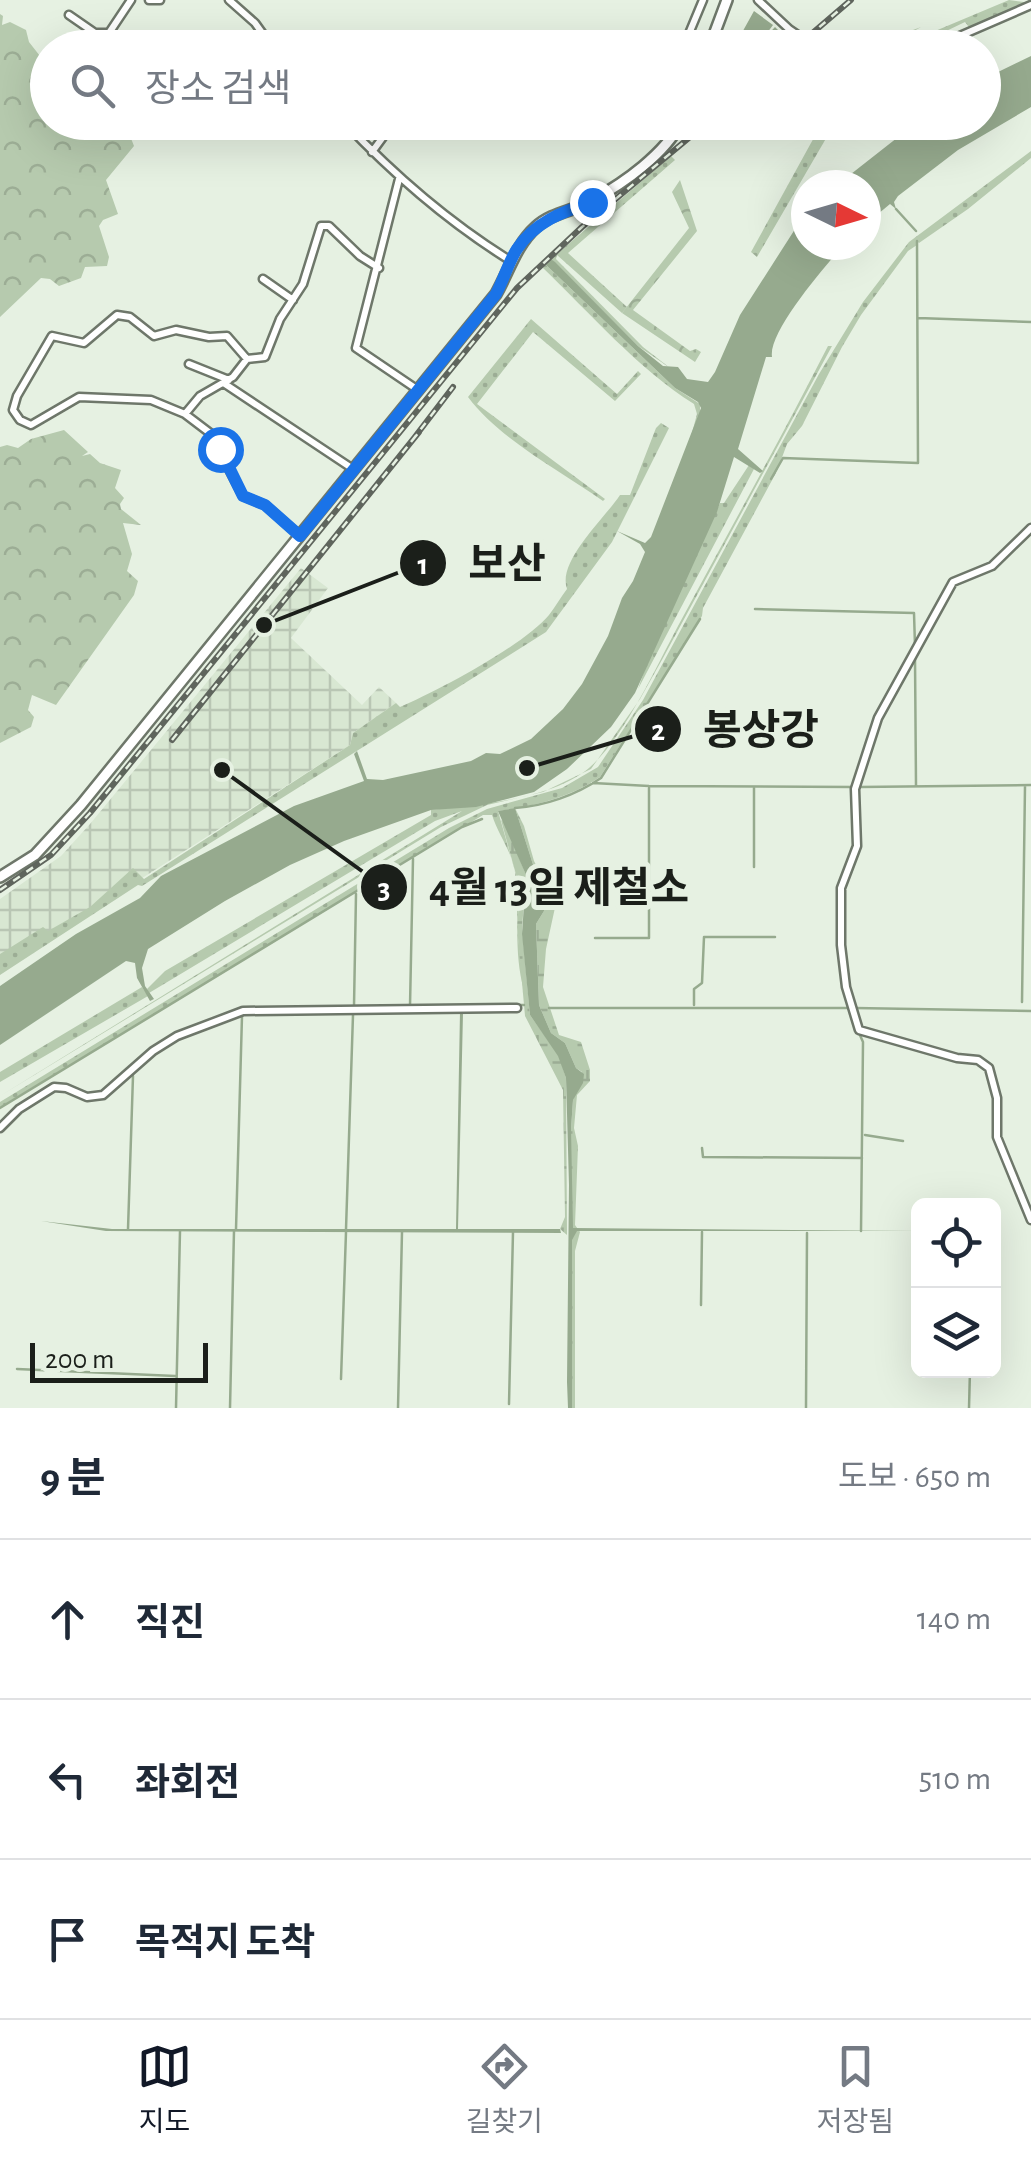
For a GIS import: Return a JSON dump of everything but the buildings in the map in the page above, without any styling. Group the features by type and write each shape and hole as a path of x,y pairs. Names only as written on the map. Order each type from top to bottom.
{"main road":[{"path":"716,30 727,0"},
{"path":"0,877 35,855 58,833 496,294 528,236 548,218 592,202 669,140"}],"street":[{"path":"111,30 131,0"},
{"path":"149,0 160,0"},
{"path":"229,0 259,30"},
{"path":"690,30 703,0"},
{"path":"758,0 790,30"},
{"path":"973,30 1031,5"},
{"path":"69,15 91,30"},
{"path":"361,140 434,208 511,261"},
{"path":"372,152 381,140"},
{"path":"399,179 356,348 418,390"},
{"path":"185,414 200,396 227,382 246,359 265,356 280,318 303,284 315,241 325,224 368,263 379,268"},
{"path":"263,279 293,300"},
{"path":"246,359 227,336 209,337 176,330 154,336 130,317 117,315 84,343 52,336 14,404 20,420 31,425 79,397 142,398 185,414 216,441 243,496 265,505 300,536"},
{"path":"190,364 227,382 354,469"},
{"path":"1031,528 992,566 962,575 953,582 888,697 856,789 857,846 841,888 844,972 856,1027 871,1036 978,1060 989,1068 998,1098 997,1138 1031,1220"},
{"path":"0,1128 19,1109 54,1087 88,1098 103,1095 153,1051 177,1036 242,1012 517,1008"}],"shaded area":[{"path":"754,11 773,25 769,30 743,30"},
{"path":"1031,56 1031,107 1001,125 1001,71"},
{"path":"894,140 975,140 898,196 894,202 896,209 890,204 881,212 881,170 856,170"},
{"path":"791,235 791,260 831,260 779,332 772,357 766,357 738,449 763,471 760,473 734,457 717,512 635,693 611,727 567,769 534,792 476,807 431,810 344,841 225,901 148,949 142,968 145,986 154,999 150,1001 137,978 135,963 126,961 0,1045 0,986 76,934 140,898 161,876 294,806 364,781 354,754 357,751 367,779 383,780 471,761 486,753 500,754 531,739 563,709 582,684 645,552 640,544 617,531 645,543 651,537 701,408 545,264 551,259 555,262 638,346 663,366 678,367 687,379 708,382 740,315"},
{"path":"301,568 328,588 291,638 362,705 379,687 396,703 353,733 350,745 0,969 0,899 61,856"},
{"path":"515,808 544,899 544,911 536,924 539,1005 551,1033 565,1043 576,1068 584,1074 573,1100 573,1228 911,1231 577,1231 572,1240 572,1408 568,1408 567,1382 566,1078 558,1056 530,1015 522,934 526,875 498,811"},
{"path":"460,1012 463,1013 458,1229 560,1229 561,1233 106,1231 41,1221 112,1229 456,1229"}],"green space":[{"path":"1009,0 1031,3 969,27 965,22 948,30 938,30"},
{"path":"0,14 2,25 10,22 26,30 30,43 30,140 132,140 134,146 106,180 118,214 99,226 109,257 107,266 85,267 81,278 59,286 41,278 0,317"},
{"path":"813,140 825,140 808,170 796,170"},
{"path":"1031,151 1031,158 968,209 917,241 861,315 802,426 787,444 702,616 600,777 551,800 498,811 512,859 492,815 483,815 0,1107 0,1102 449,828 487,809 562,788 598,767 643,700 819,374 863,302 909,242"},
{"path":"671,156 675,160 568,253 627,307 622,313 557,255 556,259 643,347 670,368 638,346 551,259"},
{"path":"791,179 791,199 757,257 751,252"},
{"path":"680,180 697,231 633,310 690,351 701,352 695,362 622,313 689,228 672,192"},
{"path":"545,264 675,388 700,404 688,448 697,414 694,404 615,340 542,267"},
{"path":"531,319 617,394 638,371 641,374 615,401 533,332 477,404 603,501 496,427 468,397"},
{"path":"828,346 832,346 663,658 638,702"},
{"path":"661,423 669,428 612,542 546,632 0,975 0,954 43,927 48,931 90,907 133,868 144,879 350,745 353,733 396,703 400,707 457,679 537,627 567,589 569,566 584,540 620,495 630,495"},
{"path":"64,430 88,452 82,456 90,454 100,463 121,470 115,488 124,498 121,509 141,525 123,523 132,554 127,571 138,581 134,595 56,705 32,695 28,710 34,717 31,727 0,743 0,447 18,448 31,439"},
{"path":"749,465 754,469 638,689 720,503 724,503"},
{"path":"638,702 615,739 598,759"},
{"path":"509,800 487,805 441,827 0,1096 462,811 435,821 149,993 147,989 165,971 431,815 431,810"},
{"path":"515,808 534,861 556,903 543,987 559,1035 581,1042 590,1070 590,1081 577,1095 574,1128 578,1146 575,1225 580,1232 575,1251 575,1408 571,1385 571,1129 573,1100 582,1072 576,1068 565,1043 551,1033 539,1005 536,924 544,911 544,899"},
{"path":"501,820 526,875 522,929 530,1015 559,1056 566,1078 567,1235 560,1229 565,1217 563,1090 525,1016 517,927 520,889"},
{"path":"514,869 520,889 517,924 516,887"},
{"path":"142,987 148,996 0,1082 0,1072"}],"waterway":[{"path":"896,209 916,231"},
{"path":"771,479 783,458 918,463 917,241"},
{"path":"918,318 1031,322"},
{"path":"755,609 914,613 915,646"},
{"path":"515,808 560,799 601,778 700,619"},
{"path":"915,658 916,785"},
{"path":"593,783 854,787"},
{"path":"860,787 1031,785"},
{"path":"1022,1002 1025,786"},
{"path":"595,938 649,938 649,788"},
{"path":"754,788 754,867"},
{"path":"0,1108 462,827 482,819"},
{"path":"410,1006 413,859"},
{"path":"354,1006 356,894"},
{"path":"694,1005 694,989 702,983 704,937 775,937"},
{"path":"513,1005 524,1005"},
{"path":"549,1008 849,1008"},
{"path":"855,1008 1031,1011"},
{"path":"346,1229 353,1015"},
{"path":"851,1015 863,1042 861,1231"},
{"path":"236,1229 242,1016"},
{"path":"128,1229 133,1076"},
{"path":"865,1135 903,1141"},
{"path":"702,1148 703,1157 862,1158"},
{"path":"176,1408 180,1231"},
{"path":"230,1408 234,1231"},
{"path":"341,1379 346,1232"},
{"path":"398,1408 402,1232"},
{"path":"509,1404 513,1232"},
{"path":"701,1305 702,1232"},
{"path":"806,1408 807,1233"},
{"path":"17,1369 175,1376"},
{"path":"969,1408 970,1378"}],"railway":[{"path":"816,30 851,0"},
{"path":"0,890 51,855 90,813 517,288 582,227 686,140"},
{"path":"411,442 453,387"},
{"path":"172,740 419,432"}],"place":[{"name":"보산","path":"264,625"},
{"name":"봉상강","path":"527,768"},
{"name":"4월 13일 제철소","path":"222,770"}],"route":[{"path":"220,449 243,496 265,505 300,536 496,294 518,248 530,234 548,218 592,202"}]}
